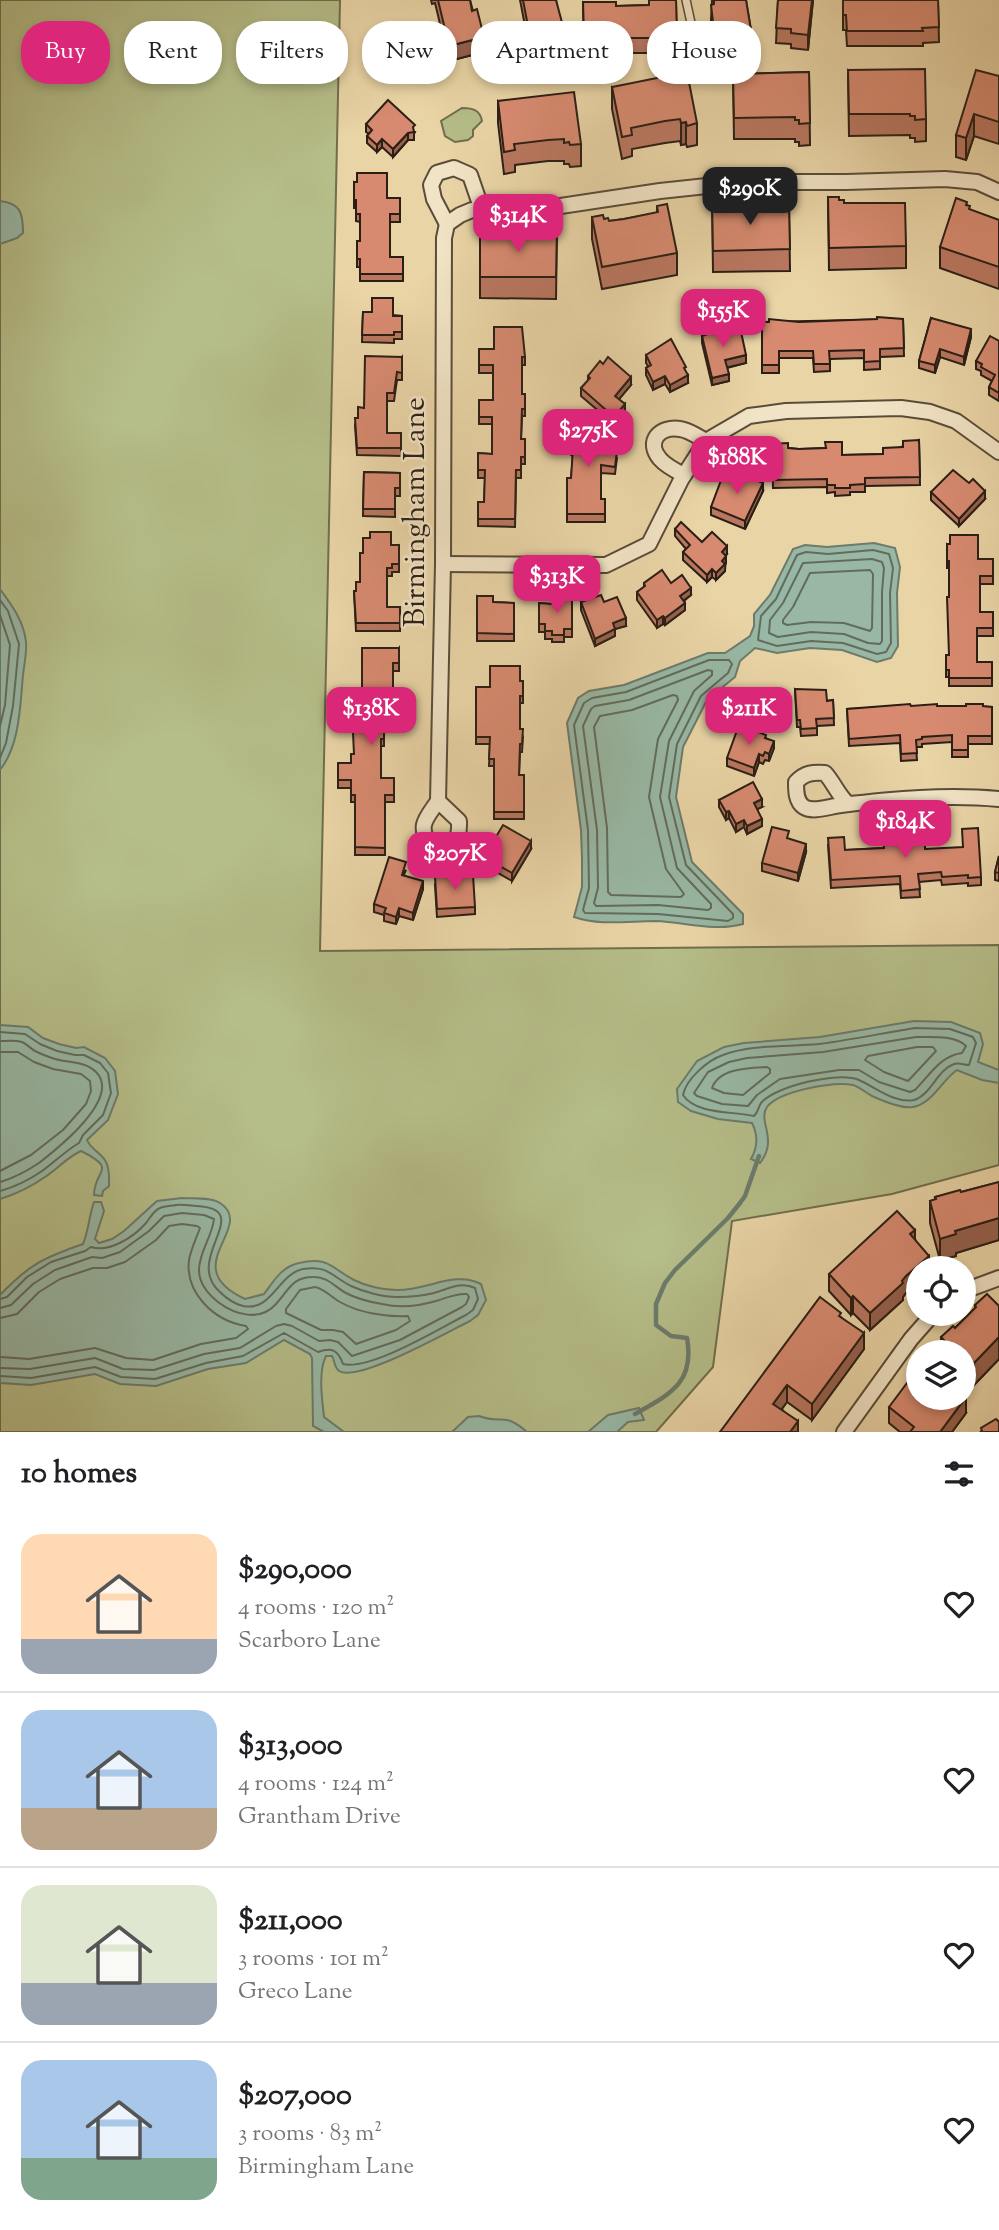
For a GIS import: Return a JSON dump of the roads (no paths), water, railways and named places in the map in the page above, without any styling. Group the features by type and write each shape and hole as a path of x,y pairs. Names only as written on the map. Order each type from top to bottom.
{"street":[{"name":"Birmingham Lane","path":"438,801 443,564 444,238 447,224 434,199 431,185 437,173 454,168 470,175 482,210"},
{"path":"447,224 472,210 521,212 660,191 744,182 945,179 977,182 999,192"},
{"path":"443,564 606,565 649,544 684,475 706,441 750,416 786,411 901,408 930,412 956,421 999,452"},
{"path":"684,475 661,461 654,442 658,434 667,428 683,429 706,441"},
{"path":"848,804 965,796 999,799"},
{"path":"976,1287 999,1278"},
{"path":"844,1432 922,1326"}],"lane":[{"path":"686,0 691,21"}],"water":[{"path":"0,201 17,207 23,233 0,244"},
{"path":"874,543 895,548 900,567 897,593 898,646 891,658 877,662 842,650 810,648 777,653 755,648 740,661 735,677 707,700 683,747 676,797 692,862 743,914 743,924 711,927 656,921 604,922 574,917 582,887 581,830 567,723 578,698 589,691 624,685 708,653 725,653 750,636 754,626 754,614 770,595 793,549 805,545 827,547"},
{"path":"0,589 20,621 26,646 15,737 7,760 0,770"},
{"path":"914,1021 951,1022 980,1033 983,1044 978,1062 999,1070 999,1083 982,1080 957,1070 931,1097 913,1107 898,1106 881,1100 853,1085 821,1086 794,1092 773,1101 767,1107 764,1118 768,1146 760,1163 751,1159 756,1141 752,1123 718,1119 691,1111 678,1102 677,1089 697,1061 724,1047 820,1037"},
{"path":"0,1025 28,1027 43,1038 59,1044 84,1047 105,1058 115,1071 118,1094 108,1120 87,1140 104,1159 108,1168 109,1186 102,1196 94,1195 102,1166 81,1151 34,1184 0,1199"},
{"path":"182,1198 216,1201 229,1213 230,1224 216,1261 217,1274 225,1287 245,1299 264,1294 287,1268 299,1263 317,1261 329,1264 359,1282 386,1289 407,1289 451,1280 471,1280 481,1284 486,1300 478,1315 470,1321 365,1370 349,1373 339,1371 332,1356 326,1356 321,1378 324,1417 344,1432 324,1432 313,1426 312,1358 310,1354 284,1340 246,1363 208,1369 156,1386 120,1384 95,1374 31,1385 0,1383 0,1295 38,1263 83,1244 94,1202 101,1202 104,1211 95,1239 99,1243 124,1231 157,1201"},
{"path":"639,1408 644,1420 628,1422 617,1432 588,1432 608,1415"},
{"path":"468,1417 508,1420 527,1432 452,1432"}],"waterway":[{"path":"635,1414 669,1393 683,1377 687,1366 687,1338 671,1336 656,1325 656,1304 665,1283 740,1203 759,1156"}]}
